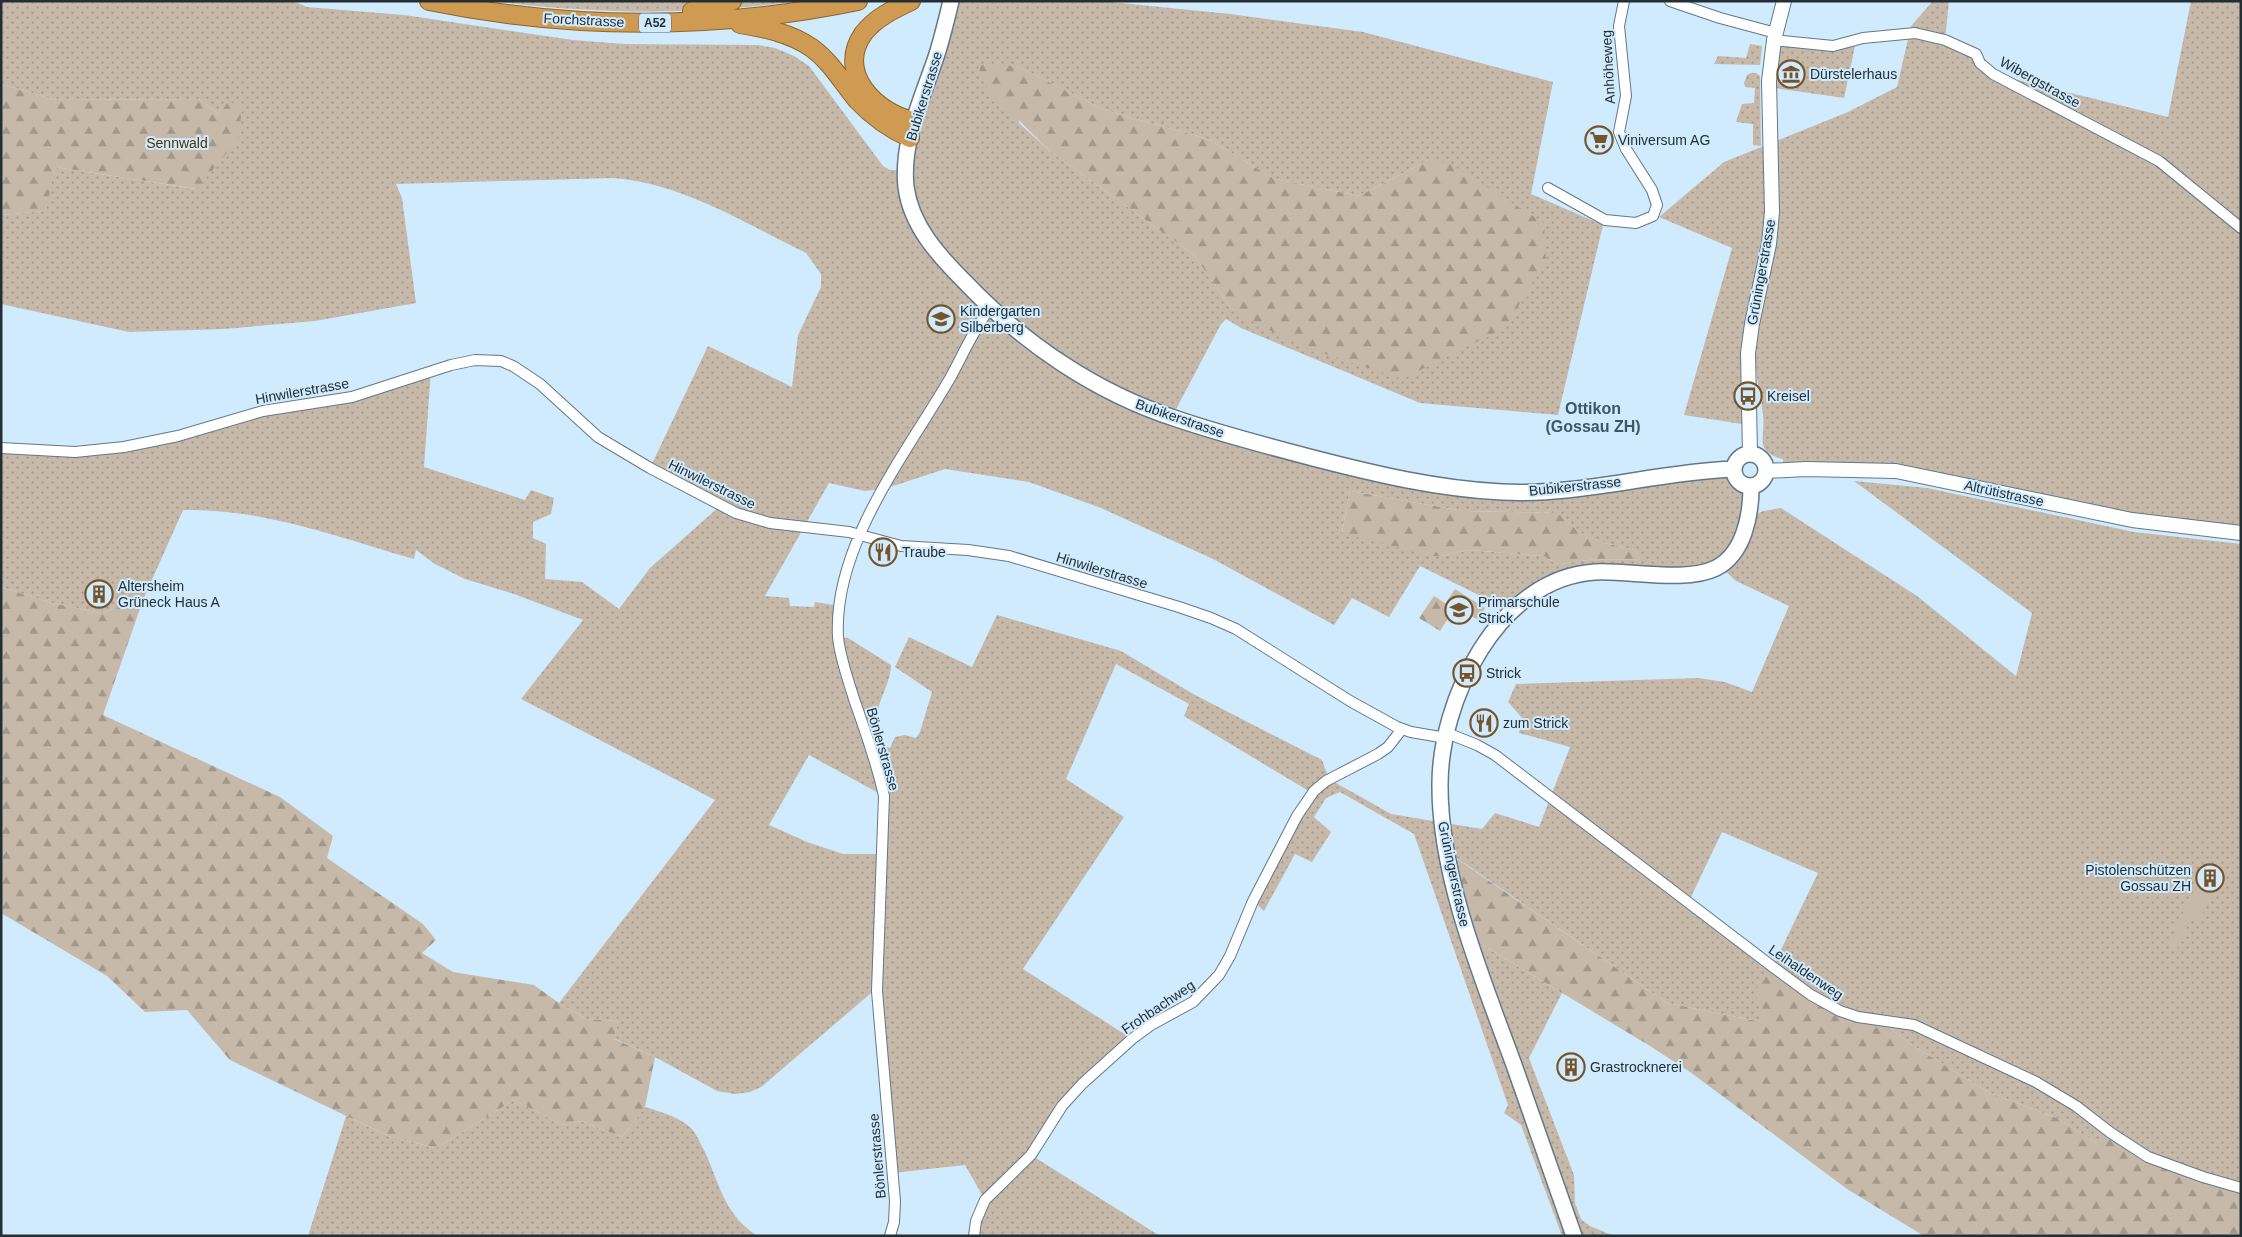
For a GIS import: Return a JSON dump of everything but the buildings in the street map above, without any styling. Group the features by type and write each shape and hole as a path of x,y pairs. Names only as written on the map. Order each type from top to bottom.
{"highway":[{"name":"Forchstrasse","path":"429,1 500,13 568,20 636,23 717,20 792,12 858,1"},
{"name":"Forchstrasse","path":"492,1 592,11 692,11 797,1"},
{"path":"692,11 732,1"},
{"path":"911,1 888,13 869,27 858,44 854,62 860,85 872,99 912,129"},
{"path":"717,20 772,30 801,41 828,62 870,113 888,126 912,129"}],"main road":[{"name":"Bubikerstrasse","path":"951,1 938,52 912,129 906,171 906,190 917,220 935,252 990,308 1044,351 1093,382 1128,400 1175,419 1273,448 1400,479 1455,489 1546,492 1670,474 1733,469"},
{"path":"1750,454 1761,459 1766,471 1763,480 1751,487 1741,484 1736,479 1733,469 1738,459 1750,454"},
{"name":"Grüningerstrasse","path":"1574,1236 1470,944 1447,852 1441,811 1440,772 1446,736 1463,683 1474,661 1501,623 1524,600 1552,583 1582,573 1604,571 1692,575 1715,569 1730,558 1741,539 1747,518 1751,487"}],"street":[{"name":"Anhöheweg","path":"1548,188 1605,220 1636,223 1653,216 1657,205 1652,190 1626,149 1619,132 1626,96 1619,26 1624,1"},
{"name":"Wibergstrasse","path":"1670,1 1775,36 1826,46 1863,38 1906,34 1945,40 1976,54 1980,63 1993,74 2159,161 2241,228"},
{"name":"Grüningerstrasse","path":"1750,454 1748,353 1752,324 1767,259 1772,212 1768,93 1775,36 1784,1"},
{"name":"Bönlerstrasse","path":"890,1236 894,1222 895,1201 877,991 884,796 879,774 846,672 838,637 841,600 853,551 860,535 905,451 990,308"},
{"name":"Hinwilerstrasse","path":"1,448 74,452 124,447 178,436 262,411 352,397 430,370 488,360 513,366 529,375 598,437 720,506 745,516 770,524 832,529 908,546 968,550 1015,557 1211,618 1242,632 1350,701 1402,729 1446,736"},
{"name":"Altrütistrasse","path":"1766,471 1815,469 1896,472 2132,520 2241,533"},
{"name":"Frohbachweg","path":"974,1236 976,1221 985,1200 1031,1155 1062,1106 1082,1084 1132,1039 1151,1025 1192,1002 1219,976 1230,956 1252,901 1298,816 1314,791 1326,781 1360,765 1384,750 1402,729"},
{"name":"Leihaldenweg","path":"1446,736 1477,745 1511,766 1773,967 1812,995 1833,1007 1858,1017 1914,1025 2036,1082 2076,1106 2111,1133 2148,1157 2202,1177 2241,1188"}],"green space":[{"path":"1,1 293,1 307,7 404,15 573,40 624,44 758,45 775,48 794,56 809,66 883,166 890,170 906,170 951,1 1101,1 1230,14 1363,32 1553,82 1531,194 1603,225 1558,415 1420,403 1241,328 1226,319 1221,324 1174,413 1273,448 1504,492 1733,474 1745,486 1748,518 1763,511 1781,508 1917,596 2016,676 2032,613 1854,481 1927,488 2134,532 2241,544 2241,1188 2098,1144 2059,1119 1988,1092 1909,1043 1880,1020 1762,1022 1667,1003 1448,852 1470,944 1484,946 1562,993 1529,1058 1574,1175 1575,1203 1581,1219 1590,1226 1614,1236 1562,1236 1521,1125 1504,1113 1508,1105 1414,834 1340,792 1326,798 1314,817 1331,832 1312,862 1295,854 1264,911 1253,901 1312,793 1184,716 1189,704 1116,664 1066,779 1124,817 1023,969 1132,1039 1082,1084 1031,1155 1160,1236 974,1236 985,1200 965,1165 893,1173 877,991 870,994 761,1087 750,1092 735,1094 717,1091 655,1057 613,1038 618,1021 587,1019 559,1003 715,800 521,699 583,620 514,594 465,579 435,564 416,550 414,559 328,533 271,519 212,511 183,510 143,600 101,613 52,603 1,587 1,448 89,451 306,405 431,370 424,467 525,500 531,490 554,498 551,514 533,522 533,538 546,544 545,579 582,582 619,609 650,568 720,506 650,468 708,346 792,387 798,335 821,287 821,274 806,253 712,206 688,196 639,181 613,178 396,184 402,198 416,303 315,321 224,329 129,332 1,304 1,215 45,211 55,167 196,189 219,114 199,99 56,100 1,84","holes":["1017,66 1104,110 1208,139 1275,179 1359,196 1430,159 1233,311 1194,255 1050,151 1019,123","945,469 1029,482 1101,508 1213,559 1334,625 1352,598 1389,617 1420,566 1511,611 1593,572 1720,566 1736,581 1789,606 1752,692 1725,682 1698,678 1516,684 1508,702 1522,718 1519,733 1570,747 1539,827 1495,813 1482,829 1391,814 1329,779 1322,760 1195,695 1121,651 997,615 972,667 909,637 895,667 932,692 920,732 916,738 905,735 895,737 890,748 886,747 878,731 876,719 891,665 848,638 838,637 840,606 815,602 814,607 790,606 789,598 765,596 829,483 865,491 884,489","1350,491 1463,511 1558,513 1583,535 1604,543 1635,550 1640,560 1589,560 1558,565 1544,556 1469,550 1441,556 1342,532","809,755 884,796 883,854 843,854 807,842 769,825","1722,832 1818,873 1773,966 1689,901"]},
{"path":"492,1 797,1 721,9 644,12 568,9"},
{"path":"1933,1 1949,1 1945,40 1976,54 1993,74 2168,117 2191,1 2241,1 2241,533 1896,471 1783,463 1783,459 1774,456 1764,448 1763,442 1763,414 1757,373 1756,349 1762,304 1763,276 1752,324 1748,425 1684,415 1732,248 1659,217 1724,162 1848,112 1897,87 1911,26"},
{"path":"1750,44 1762,46 1760,65 1714,64 1718,56 1746,58"},
{"path":"1780,45 1836,50 1855,46 1844,98 1775,88"},
{"path":"978,65 1017,66 1104,110 1208,139 1275,179 1359,196 1430,159 1450,164 1544,223 1546,260 1505,328 1402,379 1298,345 1233,311 1194,255 1050,151 988,90"},
{"path":"1756,73 1760,76 1761,146 1753,145 1753,124 1736,122 1742,104 1754,103 1755,88 1745,87 1744,83 1747,75"},
{"name":"Sennwald","path":"1,84 56,100 199,99 219,114 229,101 242,109 238,139 197,189 55,167 46,211 1,215"},
{"path":"1350,491 1463,511 1558,513 1583,535 1604,543 1635,550 1640,560 1589,560 1558,565 1544,556 1469,550 1441,556 1431,556 1342,533"},
{"path":"1,587 52,603 101,613 143,600 103,715 280,797 333,836 327,858 423,924 436,940 422,953 453,972 534,985 559,1003 587,1019 618,1021 614,1039 655,1057 645,1107 622,1137 581,1121 563,1125 514,1100 436,1148 388,1136 230,1060 187,1010 145,1012 107,976 1,913"},
{"path":"1455,589 1485,608 1478,620 1447,601"},
{"path":"1434,596 1454,609 1440,631 1419,618"},
{"path":"1447,852 1667,1003 1762,1022 1757,998 1757,987 1773,967 1840,1011 1880,1020 1909,1043 1988,1092 2059,1119 2098,1144 2111,1133 2148,1157 2241,1188 2241,1236 1924,1236 1847,1189 1690,1072 1650,1046 1484,946 1470,944"},
{"path":"2198,881 2214,890 2199,920 2192,917 2177,949 2168,945"},
{"path":"514,1100 563,1125 581,1121 622,1137 645,1107 680,1120 690,1127 696,1135 730,1208 737,1218 757,1236 308,1236 346,1116 388,1136 436,1148"}],"place":[{"name":"Dürstelerhaus","path":"1791,74"},
{"name":"Viniversum AG","path":"1599,140"},
{"name":"Kindergarten Silberberg","path":"941,319"},
{"name":"Kreisel","path":"1748,396"},
{"name":"Traube","path":"883,552"},
{"name":"Altersheim Grüneck Haus A","path":"99,594"},
{"name":"Primarschule Strick","path":"1459,610"},
{"name":"Strick","path":"1467,673"},
{"name":"zum Strick","path":"1484,723"},
{"name":"Pistolenschützen Gossau ZH","path":"2210,878"},
{"name":"Grastrocknerei","path":"1571,1067"}],"district":[{"name":"Ottikon (Gossau ZH)","path":"1593,417"}]}
